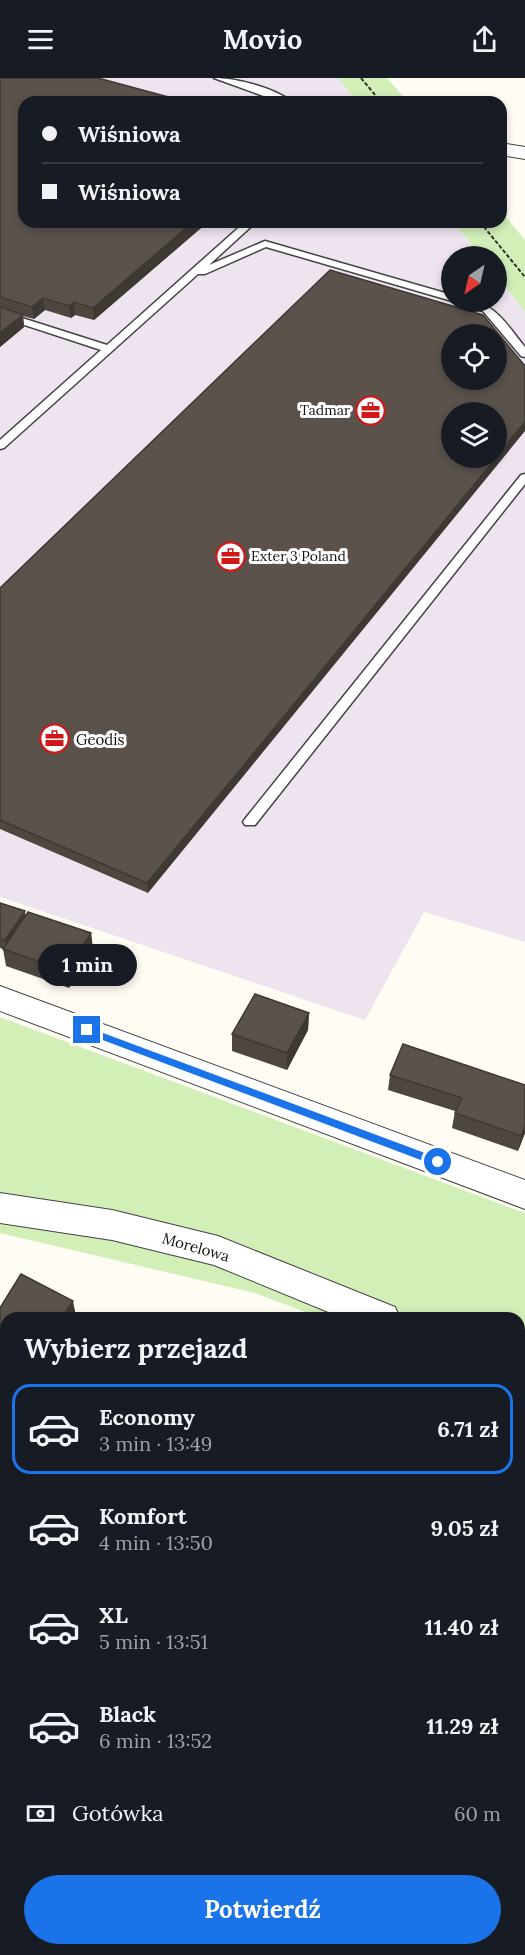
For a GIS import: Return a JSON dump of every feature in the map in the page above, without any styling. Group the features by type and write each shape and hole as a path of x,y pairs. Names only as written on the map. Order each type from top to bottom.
{"street":[{"path":"507,150 525,153"},
{"path":"0,998 525,1195"},
{"name":"Morelowa","path":"0,1208 112,1225 218,1251 367,1312"}],"lane":[{"path":"218,78 273,96"},
{"path":"0,446 244,228"},
{"path":"188,278 266,244 441,295"},
{"path":"490,312 525,354"},
{"path":"0,314 107,349"},
{"path":"250,822 525,477"}],"path":[{"path":"361,78 376,96"},
{"path":"485,228 525,277"}],"shaded area":[{"path":"0,78 338,78 352,96 18,96 18,228 458,228 473,246 441,246 441,312 507,312 507,289 525,312 525,942 424,912 365,1020 0,897"}],"green space":[{"path":"338,78 387,78 403,96 352,96"},
{"path":"507,218 525,240 525,312 507,289 507,246 473,246 458,228 507,228"},
{"path":"0,1017 525,1213 525,1312 305,1312 255,1293 0,1233"}],"building":[{"path":"0,78 98,78 165,96 18,96 18,228 186,228 93,308 74,302 69,306 43,298 32,307 0,297"},
{"path":"330,270 441,303 441,312 473,312 483,315 490,324 441,324 441,390 507,390 507,344 525,366 525,422 507,444 507,402 441,402 441,468 488,468 147,883 0,820 0,588"},
{"path":"0,307 23,315 0,333"},
{"path":"0,903 25,911 5,940 0,939"},
{"path":"28,912 91,933 66,971 3,949"},
{"path":"255,994 309,1013 287,1053 232,1034"},
{"path":"403,1044 525,1085 525,1126 521,1136 455,1113 462,1098 390,1075"},
{"path":"21,1274 73,1301 65,1312 0,1312 0,1308"}],"place":[{"name":"Tadmar","path":"371,410"},
{"name":"Exter 3 Poland","path":"230,556"},
{"name":"Geodis","path":"55,739"}],"route":[{"path":"87,1030 438,1162"}]}
